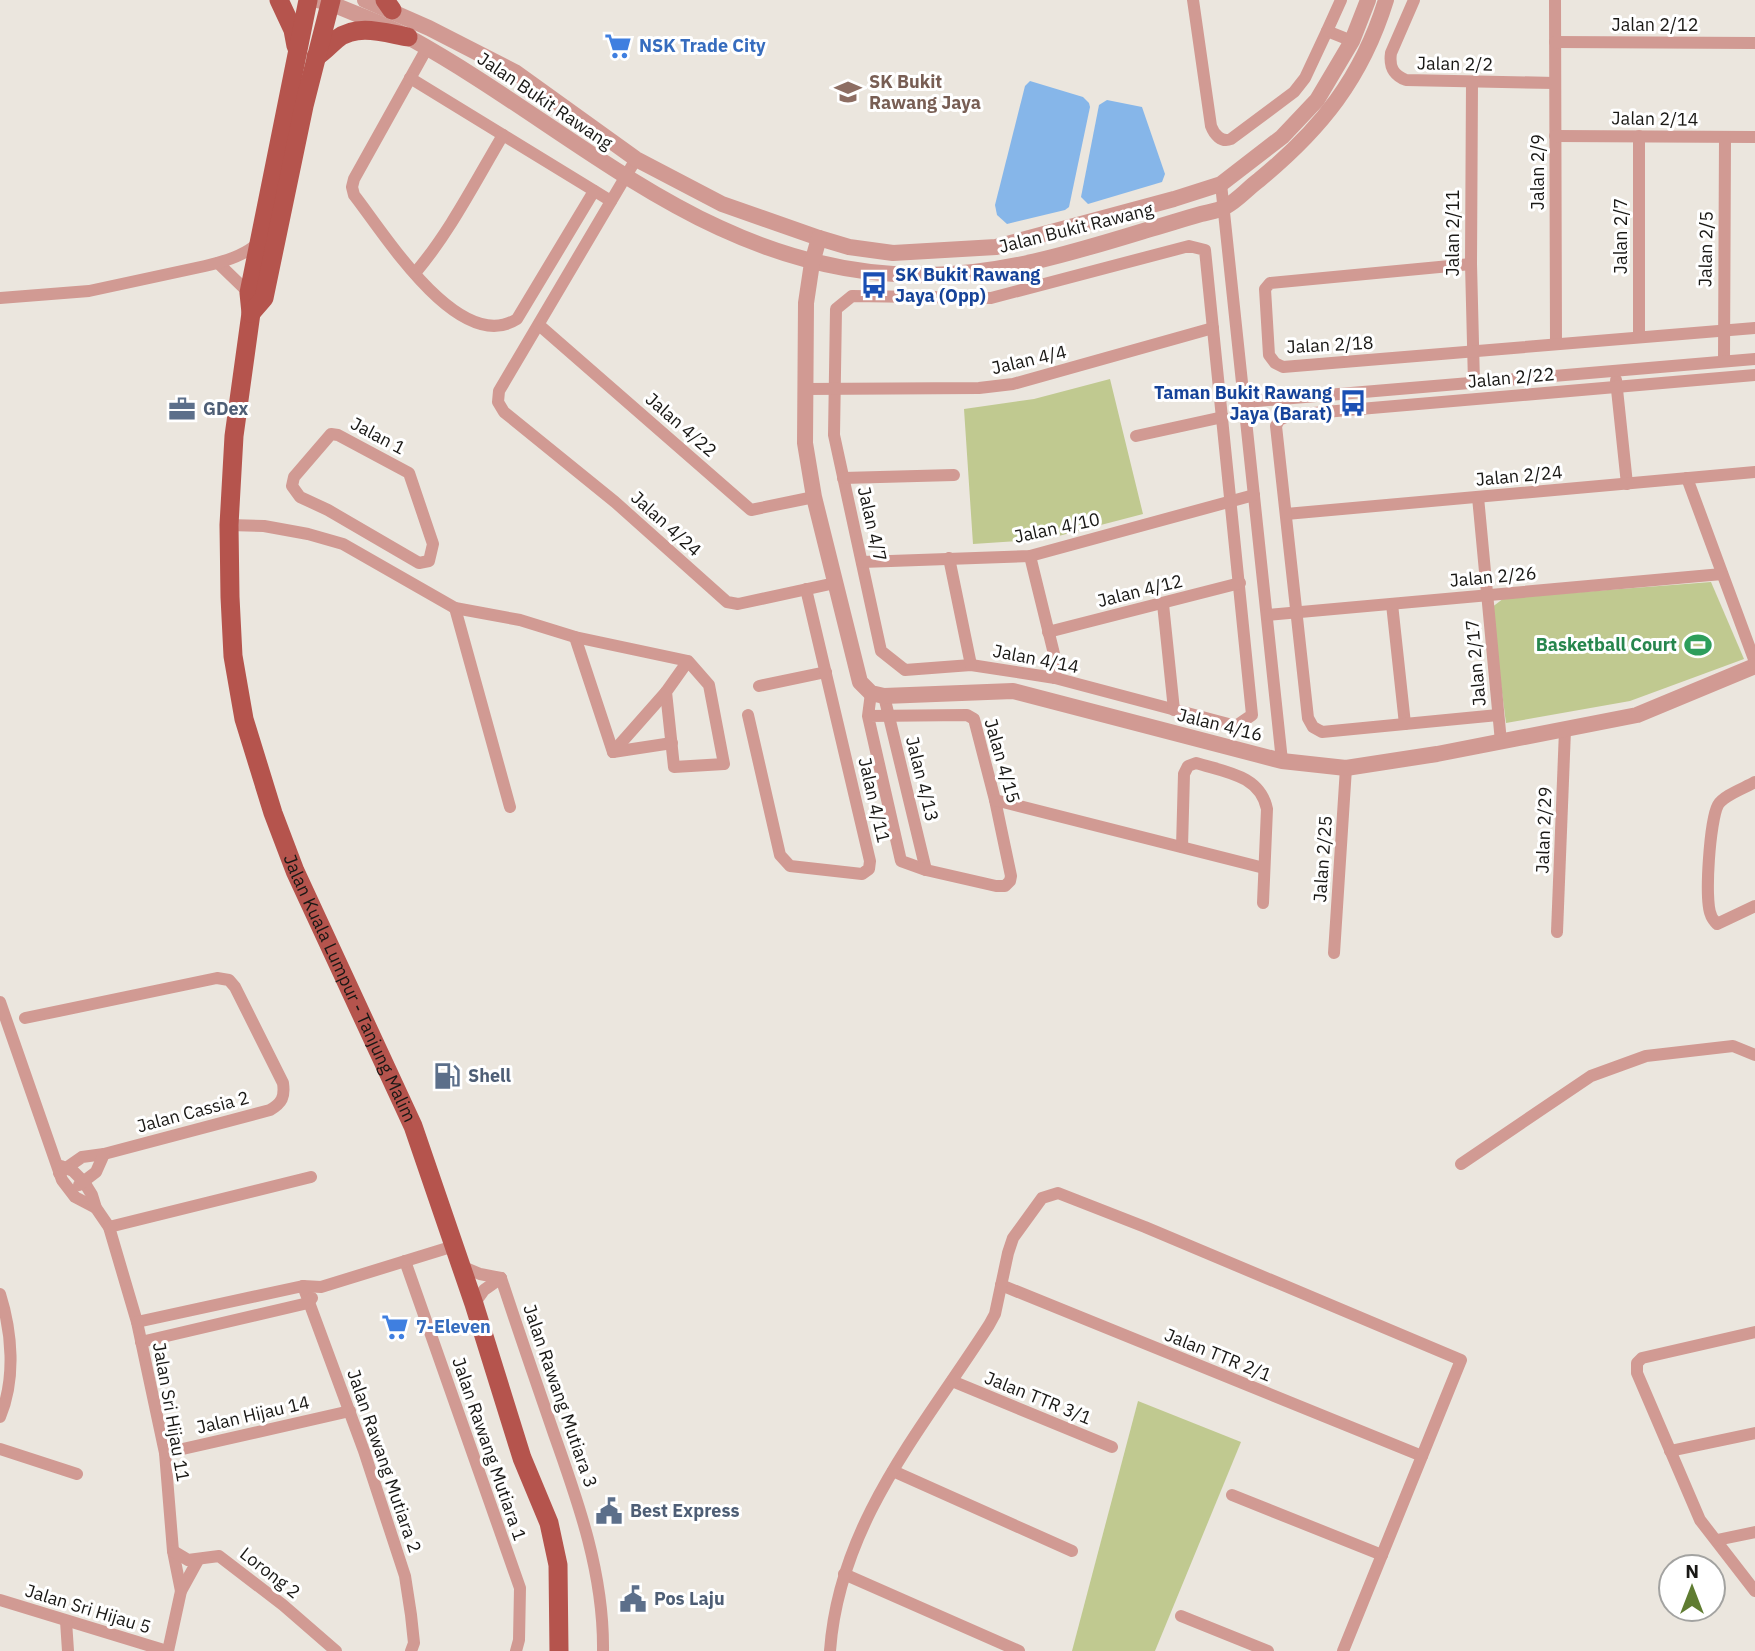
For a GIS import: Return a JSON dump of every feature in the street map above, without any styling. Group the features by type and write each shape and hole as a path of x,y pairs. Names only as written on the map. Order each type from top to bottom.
{"main road":[{"path":"279,0 306,57 355,30 408,37"},
{"name":"Jalan Kuala Lumpur - Tanjung Malim","path":"250,303 264,298 306,57 308,0"},
{"name":"Jalan Kuala Lumpur - Tanjung Malim","path":"326,1 306,57 260,240 250,303 233,436 229,526 233,656 244,719 265,789 295,871 412,1126 474,1304 519,1448 549,1523 558,1565 558,1650"}],"street":[{"name":"Jalan Bukit Rawang","path":"365,0 388,5 515,72 636,159 722,204 849,247 893,253 996,247 1221,184 1282,138 1317,100 1352,41 1368,0"},
{"path":"1193,0 1211,126 1225,141 1294,92 1305,78 1341,0"},
{"name":"Jalan Bukit Rawang","path":"326,1 427,48 625,177 706,223 812,263 863,272 923,276 1027,263 1224,208 1275,166 1325,117 1350,82 1366,53 1386,0"},
{"name":"Jalan 2/2","path":"1414,0 1391,53 1392,71 1397,77 1405,80 1472,83 1555,83"},
{"name":"Jalan 2/9","path":"1555,0 1556,344"},
{"path":"1327,31 1352,41"},
{"name":"Jalan 2/12","path":"1555,42 1755,43"},
{"path":"427,48 352,187 354,195 415,273 447,307 477,324 507,324 517,318 594,191"},
{"path":"502,66 499,78 502,87 515,103"},
{"path":"410,78 611,201"},
{"name":"Jalan 2/11","path":"1472,83 1471,351 1474,383"},
{"path":"415,273 463,202 503,135"},
{"name":"Jalan 2/14","path":"1555,136 1755,137"},
{"name":"Jalan 2/7","path":"1639,136 1639,336"},
{"name":"Jalan 2/5","path":"1724,361 1722,331 1725,137"},
{"path":"539,325 636,159"},
{"path":"1221,184 1282,761"},
{"path":"819,238 806,303 805,443 814,497 860,682 878,694 868,716 901,861 926,870"},
{"path":"0,298 89,291 218,263 254,247 260,240"},
{"name":"Jalan 4/7","path":"893,661 881,651 834,435 836,309 852,296 991,298 1189,246 1205,250 1213,328"},
{"path":"218,263 250,303"},
{"name":"Jalan 2/18","path":"1471,264 1270,283 1265,289 1269,355 1275,363 1283,367 1471,351"},
{"name":"Jalan 4/24","path":"539,325 499,391 498,402 504,412 615,502 727,602 738,604 835,583"},
{"name":"Jalan 4/22","path":"539,325 751,510 814,497"},
{"path":"1213,328 1240,583"},
{"name":"Jalan 4/4","path":"805,389 979,388 1013,384 1213,328"},
{"path":"1471,351 1755,328"},
{"path":"1245,402 1755,359"},
{"path":"1615,371 1627,484"},
{"name":"Jalan 2/22","path":"1286,514 1276,426 1279,420 1290,415 1755,375"},
{"path":"1136,436 1223,417"},
{"name":"Jalan 1","path":"331,434 338,435 409,473 433,544 430,558 426,563 419,563 352,524 300,497 292,486 294,477 331,434"},
{"name":"Jalan 2/24","path":"1286,514 1755,472"},
{"path":"843,478 954,475"},
{"path":"1687,478 1722,574 1751,636 1755,664"},
{"name":"Jalan 4/10","path":"862,562 1030,556 1254,495"},
{"name":"Jalan 2/17","path":"1478,497 1501,742"},
{"path":"1286,514 1308,718 1313,727 1322,732 1498,715"},
{"path":"343,544 352,524"},
{"path":"229,526 264,527 308,534 343,544 455,608 520,620 575,637 688,662 709,685 724,764 674,767 666,692"},
{"path":"1030,556 1060,680 1061,703"},
{"path":"949,558 971,665"},
{"name":"Jalan 2/26","path":"1267,615 1722,574"},
{"name":"Jalan 4/12","path":"1048,632 1240,583"},
{"name":"Jalan 4/14","path":"893,661 905,670 971,665 1060,680 1236,726 1252,715 1240,583"},
{"name":"Jalan 4/11","path":"748,715 780,855 790,866 862,874 869,869 870,861 806,589"},
{"path":"1163,604 1174,710"},
{"path":"1392,604 1405,724"},
{"path":"455,608 510,807"},
{"path":"575,637 613,752"},
{"path":"613,752 666,692 688,662"},
{"name":"Jalan 4/16","path":"878,694 1013,691 1282,761 1346,768 1501,742 1637,715 1755,664"},
{"path":"759,686 826,672"},
{"name":"Jalan 4/13","path":"878,694 888,716 926,870"},
{"name":"Jalan 4/15","path":"868,716 972,717 995,800 1010,881 1005,886 996,886 926,870"},
{"name":"Jalan 2/29","path":"1557,932 1565,730"},
{"path":"613,752 672,743"},
{"path":"1182,847 1184,774 1188,766 1196,763 1250,780 1265,797 1267,809 1263,903"},
{"name":"Jalan 2/25","path":"1334,953 1346,768"},
{"path":"1755,782 1719,802 1710,831 1709,902 1711,916 1717,924 1755,906"},
{"path":"995,800 1264,868"},
{"name":"Jalan Cassia 2","path":"24,1018 226,978 235,987 283,1083 284,1096 279,1105 270,1110 104,1154 82,1157 61,1168"},
{"path":"0,1002 70,1193 96,1208"},
{"path":"1461,1164 1591,1076 1646,1056 1733,1046 1755,1055"},
{"path":"70,1193 96,1171 104,1154"},
{"path":"61,1168 84,1182"},
{"path":"109,1227 311,1177"},
{"name":"Jalan Sri Hijau 11","path":"84,1182 96,1208 109,1227 137,1322 164,1453 173,1550 181,1591"},
{"path":"830,1651 844,1574 865,1519 995,1314 1013,1238 1042,1198 1058,1193 1461,1360 1343,1651"},
{"path":"137,1322 303,1286 321,1287 454,1246"},
{"name":"Jalan Rawang Mutiara 1","path":"405,1261 520,1588 519,1640 516,1651"},
{"path":"461,1266 500,1278"},
{"path":"474,1304 484,1290 500,1278"},
{"name":"Jalan Rawang Mutiara 3","path":"500,1278 588,1534 597,1585 603,1651"},
{"name":"Jalan TTR 2/1","path":"1001,1285 1422,1457"},
{"name":"Jalan Rawang Mutiara 2","path":"303,1286 405,1576 413,1629 414,1643 411,1651"},
{"path":"141,1342 308,1303 321,1287"},
{"path":"0,1294 11,1354 9,1382 0,1417"},
{"path":"1755,1332 1642,1358 1637,1363 1637,1373 1700,1520 1755,1591"},
{"name":"Jalan TTR 3/1","path":"952,1381 1112,1447"},
{"name":"Jalan Hijau 14","path":"164,1453 349,1411"},
{"path":"1670,1451 1755,1433"},
{"path":"0,1449 77,1474"},
{"path":"893,1471 1072,1550"},
{"path":"1232,1495 1382,1555"},
{"path":"1717,1540 1755,1532"},
{"name":"Lorong 2","path":"173,1550 188,1560 220,1557 283,1605 336,1651"},
{"name":"Jalan Sri Hijau 11","path":"167,1651 181,1591 198,1560"},
{"path":"844,1574 1019,1651"},
{"name":"Jalan Sri Hijau 5","path":"0,1600 167,1651"},
{"path":"1181,1616 1268,1651"},
{"path":"66,1621 68,1651"}],"green space":[{"path":"1110,379 1143,514 1047,539 973,544 964,409 1034,399"},
{"path":"1711,582 1744,659 1630,701 1506,723 1491,608 1504,598"},
{"path":"1138,1401 1241,1442 1155,1651 1072,1651"}],"water":[{"path":"1030,81 1083,97 1090,107 1069,207 1007,224 997,215 995,205 1025,86"},
{"path":"1107,100 1142,107 1165,174 1162,182 1088,204 1081,197 1099,105"}],"place":[{"name":"NSK Trade City","path":"618,46"},
{"name":"SK Bukit Rawang Jaya","path":"848,92"},
{"name":"SK Bukit Rawang Jaya (Opp)","path":"874,285"},
{"name":"Taman Bukit Rawang Jaya (Barat)","path":"1353,403"},
{"name":"GDex","path":"182,409"},
{"name":"Basketball Court","path":"1698,645"},
{"name":"Shell","path":"447,1076"},
{"name":"7-Eleven","path":"395,1327"},
{"name":"Best Express","path":"609,1511"},
{"name":"Pos Laju","path":"633,1599"}]}
